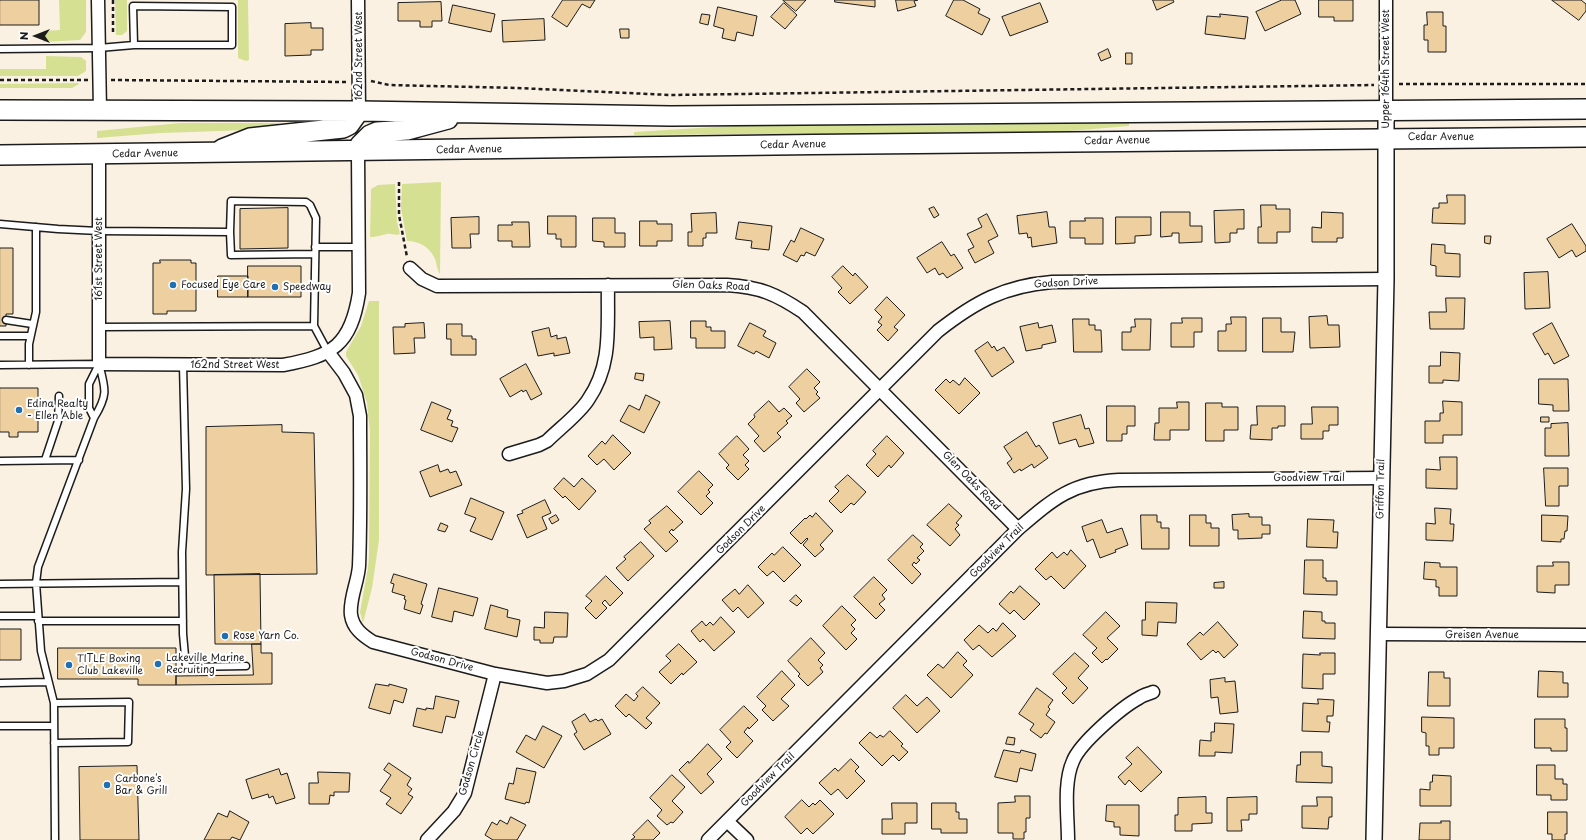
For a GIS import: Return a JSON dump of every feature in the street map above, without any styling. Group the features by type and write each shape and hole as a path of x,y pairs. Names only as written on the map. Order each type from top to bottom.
{"main road":[{"path":"0,110 359,111 671,116 1586,109"},
{"path":"213,153 250,138 343,128 349,125 359,111"},
{"path":"358,152 364,139 377,132 407,130 472,113"},
{"name":"Cedar Avenue","path":"0,155 358,152 770,145 1386,138 1586,137"}],"street":[{"path":"98,0 100,110"},
{"name":"162nd Street West","path":"358,0 359,111"},
{"name":"Upper 164th Street West","path":"1386,0 1386,138"},
{"name":"Griffon Trail","path":"1374,840 1386,279 1386,138"},
{"name":"162nd Street West","path":"99,364 283,365 307,361 328,352 344,338 356,311 359,293 358,152"},
{"name":"161st Street West","path":"99,155 99,364"},
{"name":"Glen Oaks Road","path":"410,268 422,279 437,286 727,285 749,286 768,292 785,300 803,312 1018,529"},
{"name":"Godson Drive","path":"328,352 344,373 356,395 360,416 359,568 351,604 351,614 354,627 362,636 373,642 495,674 547,683 564,681 587,674 609,660 938,332 963,312 1002,292 1052,282 1386,279"},
{"path":"509,454 547,441 588,401 601,376 605,364 607,348 608,285"},
{"name":"Goodview Trail","path":"708,840 1018,529 1048,503 1066,492 1098,482 1119,480 1382,478"},
{"name":"Greisen Avenue","path":"1379,634 1586,635"},
{"name":"Godson Circle","path":"427,840 454,811 465,793 495,674"},
{"path":"1068,840 1067,789 1072,761 1084,743 1109,721 1138,698 1153,692"},
{"path":"727,821 747,840"}],"lane":[{"path":"0,49 99,48 134,45 232,45 232,7 133,6 134,45"},
{"path":"328,352 314,326 315,250 316,218 310,205 306,202 231,201 231,255 315,250 359,247"},
{"path":"0,224 99,231 230,232"},
{"path":"29,365 30,336 36,312 36,227"},
{"path":"6,320 32,324"},
{"path":"99,327 314,326"},
{"path":"0,336 30,336"},
{"path":"0,365 99,364"},
{"path":"94,418 89,408 88,384 99,364"},
{"path":"55,840 54,703 41,651 36,584 38,567 94,418 103,403 105,386 99,364"},
{"path":"183,365 186,489 182,552 182,582 186,666 246,666"},
{"path":"45,460 58,421 59,396"},
{"path":"0,460 79,460"},
{"path":"0,584 182,582"},
{"path":"0,616 38,619 183,621"},
{"path":"0,683 48,682"},
{"path":"54,703 129,702 128,742 54,743"},
{"path":"0,726 54,726"}],"path":[{"path":"0,80 372,81 389,85 517,88 671,95 1386,84 1586,84"},
{"path":"399,182 399,215 410,268"}],"green space":[{"path":"59,0 86,0 86,32 80,40 43,42 43,31 60,30"},
{"path":"115,0 127,0 127,31 122,35 116,35"},
{"path":"238,0 248,0 249,60 246,61 238,58"},
{"path":"46,56 81,57 86,61 86,71 78,76 0,76 0,69 46,69"},
{"path":"0,84 79,84 72,88 0,88"},
{"path":"180,123 279,123 279,129 161,133 97,138 97,131"},
{"path":"1129,123 1129,126 1057,132 634,135 634,132 731,126"},
{"path":"441,182 440,274 433,255 427,248 416,242 407,241 401,208 402,184"},
{"path":"395,184 397,222 400,234 370,237 371,189 378,185"},
{"path":"369,301 379,301 379,540 372,588 363,623 360,612 369,555 370,432 367,403 358,375 346,356 346,352 361,326"}],"building":[{"path":"0,0 39,0 39,25 0,25"},
{"path":"563,0 595,0 590,8 582,4 567,27 552,17"},
{"path":"783,0 806,0 796,11"},
{"path":"835,0 875,0 875,7 835,2"},
{"path":"896,0 918,0 914,1 916,6 898,11"},
{"path":"954,0 963,0 980,9 978,13 990,19 982,35 946,16"},
{"path":"1153,0 1173,0 1174,2 1157,10"},
{"path":"1282,0 1295,0 1301,14 1265,31 1256,12"},
{"path":"1319,0 1353,0 1353,21 1334,21 1334,17 1319,17"},
{"path":"1552,0 1581,0 1586,4 1586,11 1579,20"},
{"path":"441,2 442,21 432,21 432,27 420,27 420,21 398,21 398,3"},
{"path":"784,3 797,15 785,29 771,17"},
{"path":"1040,3 1048,22 1010,36 1002,17"},
{"path":"453,5 495,14 491,32 449,23"},
{"path":"718,7 757,16 753,36 737,32 735,41 722,38 724,29 714,26"},
{"path":"1427,12 1443,12 1443,26 1446,26 1446,52 1428,52 1428,40 1424,40 1424,25 1427,25"},
{"path":"702,14 710,15 708,25 700,23"},
{"path":"1220,14 1248,17 1245,39 1205,34 1207,16 1220,17"},
{"path":"544,19 545,40 503,42 502,21"},
{"path":"311,23 311,28 323,28 323,50 311,50 311,55 285,56 285,24"},
{"path":"620,29 629,29 629,38 621,38"},
{"path":"1108,49 1111,57 1101,61 1098,54"},
{"path":"1126,53 1132,53 1132,64 1126,64"},
{"path":"1447,195 1465,195 1465,224 1432,223 1433,208 1439,208 1439,203 1447,203"},
{"path":"1261,205 1276,205 1276,209 1290,209 1290,232 1277,232 1277,243 1258,243 1258,227 1261,227"},
{"path":"934,207 939,215 934,218 929,209"},
{"path":"288,208 288,248 240,249 240,209"},
{"path":"1244,210 1244,229 1237,229 1237,233 1230,233 1230,242 1215,243 1214,211"},
{"path":"1047,212 1049,227 1055,227 1057,243 1032,247 1031,237 1028,238 1027,233 1019,234 1017,216"},
{"path":"1161,212 1190,212 1190,226 1202,226 1202,242 1179,243 1179,233 1172,233 1172,236 1161,237"},
{"path":"1322,212 1343,213 1343,238 1337,238 1337,242 1312,242 1312,227 1321,228"},
{"path":"716,213 717,233 706,233 706,238 703,238 703,246 688,246 688,232 692,232 691,214"},
{"path":"987,214 998,236 988,241 994,253 975,263 968,250 974,247 967,234 982,227 978,219"},
{"path":"548,216 576,216 576,247 561,247 561,239 556,239 556,234 548,234"},
{"path":"479,217 479,234 470,234 471,248 452,248 451,218"},
{"path":"1116,217 1151,217 1151,235 1135,236 1135,243 1116,244"},
{"path":"593,218 615,218 615,233 625,233 625,247 604,247 604,242 593,241"},
{"path":"1085,218 1103,218 1103,244 1085,244 1085,238 1070,238 1070,221 1085,221"},
{"path":"640,221 657,221 657,224 672,224 672,241 657,241 657,246 640,246"},
{"path":"512,222 529,222 530,247 512,247 512,241 498,241 498,225 512,225"},
{"path":"739,222 772,226 769,250 751,248 752,241 736,239"},
{"path":"1572,224 1586,246 1586,251 1576,257 1572,250 1559,258 1547,239"},
{"path":"801,228 824,239 815,256 806,252 804,256 801,255 797,262 783,255 791,240 794,242"},
{"path":"1485,236 1491,236 1490,244 1485,243"},
{"path":"942,242 951,256 954,254 963,268 947,278 943,273 939,275 935,268 927,273 917,258"},
{"path":"1432,244 1445,245 1445,253 1460,254 1460,277 1436,276 1436,266 1431,265"},
{"path":"0,248 13,248 13,314 6,314 6,326 0,326"},
{"path":"160,260 191,260 191,263 196,263 196,311 167,311 167,314 153,314 153,263 160,263"},
{"name":"Speedway","path":"248,266 301,266 301,297 248,297"},
{"path":"843,266 853,276 855,273 868,287 850,304 838,292 842,288 832,277"},
{"path":"1548,272 1550,308 1525,309 1524,273"},
{"path":"218,276 248,276 248,297 218,297"},
{"path":"887,297 905,315 894,327 898,330 888,341 877,330 882,325 878,322 882,317 875,310"},
{"path":"1446,298 1465,298 1464,329 1430,329 1429,312 1446,312"},
{"path":"1327,316 1328,325 1339,325 1340,347 1310,348 1309,317"},
{"path":"1231,317 1246,317 1246,351 1218,351 1218,331 1226,331 1226,324 1231,324"},
{"path":"1182,318 1202,318 1202,332 1194,332 1194,347 1171,347 1171,323 1182,323"},
{"path":"1263,318 1281,318 1281,332 1295,332 1293,352 1263,352"},
{"path":"1073,319 1089,319 1089,325 1095,325 1095,330 1101,330 1102,352 1074,352"},
{"path":"1135,319 1151,319 1150,350 1122,350 1122,332 1131,332 1131,327 1135,327"},
{"path":"670,321 672,349 654,350 654,337 640,338 639,322"},
{"path":"691,321 706,321 706,327 711,327 711,331 725,331 725,348 696,348 696,338 691,338"},
{"path":"424,323 425,338 414,338 415,353 394,354 393,327 405,327 405,324"},
{"path":"750,323 766,331 763,336 776,343 769,358 756,351 754,354 738,346"},
{"path":"1038,323 1039,328 1052,325 1056,342 1042,345 1042,348 1026,351 1020,327"},
{"path":"1552,323 1569,356 1554,364 1548,353 1545,355 1533,334"},
{"path":"447,324 462,324 462,336 472,336 472,339 476,339 476,355 451,355 451,339 447,339"},
{"path":"549,328 551,337 557,335 557,339 566,337 570,353 554,356 554,353 538,356 532,332"},
{"path":"988,342 992,348 994,346 997,351 1004,347 1014,362 992,377 975,351"},
{"path":"1441,352 1460,353 1459,381 1443,380 1443,383 1429,383 1429,366 1440,366"},
{"path":"526,364 542,394 531,400 526,390 523,392 522,390 510,397 500,379"},
{"path":"807,369 820,382 814,388 818,392 816,394 820,398 804,412 796,403 800,399 789,387"},
{"path":"636,373 644,374 643,381 635,379"},
{"path":"965,378 980,393 959,414 935,390 946,379 950,383 953,380 959,385"},
{"path":"1539,379 1568,379 1569,411 1553,411 1553,405 1539,404"},
{"name":"Edina Realty - Ellen Able","path":"0,388 38,388 38,432 18,432 18,437 9,437 9,432 0,432"},
{"path":"646,395 660,402 644,433 620,421 629,405 639,410"},
{"path":"769,401 779,412 784,408 792,416 786,421 788,423 777,433 781,437 764,452 754,441 759,436 748,424 755,417 754,415"},
{"path":"1443,401 1462,402 1462,435 1443,435 1443,443 1425,443 1425,421 1440,421 1440,413 1443,413"},
{"path":"432,402 451,410 447,419 453,421 451,426 458,428 452,442 421,430"},
{"path":"1177,402 1189,402 1189,430 1170,430 1170,440 1154,440 1155,423 1159,423 1159,408 1177,408"},
{"path":"1206,403 1222,403 1222,407 1238,407 1238,430 1224,430 1224,441 1206,441"},
{"path":"1107,406 1135,406 1135,426 1127,426 1127,434 1122,434 1122,441 1107,441"},
{"path":"1257,406 1285,406 1285,426 1272,428 1272,440 1250,439 1251,425 1257,425"},
{"path":"1312,407 1338,407 1338,425 1329,425 1329,431 1323,431 1323,439 1301,439 1301,424 1312,424"},
{"path":"1081,415 1085,429 1089,428 1094,443 1079,447 1076,439 1059,444 1053,423"},
{"path":"1541,417 1549,417 1549,422 1541,422"},
{"path":"1568,423 1569,456 1545,456 1545,428 1551,428 1551,424"},
{"path":"282,425 282,432 314,433 317,574 206,575 206,427"},
{"path":"1027,432 1036,447 1039,445 1048,458 1034,468 1032,464 1021,471 1020,469 1014,473 1007,463 1012,459 1004,447"},
{"path":"613,435 631,453 614,470 604,459 597,465 588,456 602,441 605,444"},
{"path":"737,436 749,449 743,455 749,461 745,465 749,469 738,480 726,468 729,465 719,454"},
{"path":"887,436 904,453 891,468 889,465 878,477 866,465 876,454 873,451"},
{"path":"1440,457 1457,457 1457,489 1426,488 1426,469 1440,470"},
{"path":"438,465 440,472 448,469 450,473 456,471 462,485 430,497 420,472"},
{"path":"1544,468 1568,468 1568,486 1559,486 1559,506 1546,506"},
{"path":"699,471 713,485 708,490 710,492 706,496 713,503 701,515 678,492"},
{"path":"848,475 866,492 854,505 851,503 841,513 829,501 839,491 835,487"},
{"path":"564,478 574,487 582,478 596,491 579,510 565,496 563,498 554,489"},
{"path":"471,498 504,512 492,540 470,531 476,518 465,514"},
{"path":"545,500 551,513 542,517 547,529 527,538 517,515"},
{"path":"949,504 962,516 956,523 959,525 955,529 960,535 950,546 927,525"},
{"path":"667,506 683,522 673,531 672,529 669,532 678,541 666,552 644,529 651,523 649,521"},
{"path":"1435,508 1451,509 1450,524 1454,524 1453,541 1426,540 1426,523 1435,524"},
{"path":"816,513 833,531 820,545 824,549 815,557 803,545 808,539 807,538 801,544 790,533 805,518 806,519 810,515 812,517"},
{"path":"1249,514 1249,517 1262,517 1262,525 1270,525 1270,534 1262,534 1262,538 1238,539 1238,530 1233,530 1232,515"},
{"path":"556,515 559,520 552,524 549,519"},
{"path":"1141,515 1157,515 1157,522 1161,522 1161,528 1169,528 1169,549 1142,549"},
{"path":"1190,515 1206,515 1206,523 1211,523 1211,528 1219,528 1219,546 1190,546"},
{"path":"1542,515 1568,516 1567,531 1565,531 1564,539 1561,539 1561,542 1542,541"},
{"path":"1308,519 1334,520 1333,532 1338,532 1337,548 1307,547"},
{"path":"1102,520 1107,533 1122,528 1128,545 1115,550 1116,552 1100,558 1093,539 1087,542 1082,527"},
{"path":"441,523 448,526 445,532 438,530"},
{"path":"913,535 923,544 920,547 924,551 917,558 920,560 916,564 914,562 912,565 921,574 912,584 888,560"},
{"path":"641,542 654,556 628,581 616,568 626,559 624,557"},
{"path":"783,547 801,565 784,582 773,571 767,576 758,567 772,553 774,555"},
{"path":"1071,550 1086,566 1064,589 1051,576 1046,580 1035,569 1052,552 1057,558 1064,552 1067,555"},
{"path":"1305,560 1323,560 1323,578 1326,578 1326,581 1337,581 1337,595 1304,594"},
{"path":"1425,562 1440,563 1440,567 1457,567 1457,596 1439,596 1439,587 1436,587 1436,580 1424,579"},
{"path":"1553,562 1569,562 1569,585 1555,585 1555,593 1537,592 1537,566 1553,566"},
{"path":"260,574 261,644 215,644 214,575"},
{"path":"394,574 427,584 421,604 423,605 420,614 404,609 406,600 404,599 405,596 392,592 394,584 391,583"},
{"path":"606,576 623,593 610,606 605,600 602,603 607,608 596,619 585,608 592,601 586,596"},
{"path":"874,577 887,590 882,595 885,599 879,604 885,610 876,619 854,597"},
{"path":"1224,582 1224,588 1214,588 1214,583"},
{"path":"748,585 764,603 748,618 738,607 733,612 722,600 735,589 739,594"},
{"path":"1020,586 1040,604 1024,620 1014,610 1010,614 999,604 1011,591 1013,593"},
{"path":"439,588 478,598 473,616 454,611 452,622 432,617"},
{"path":"796,595 802,601 797,606 790,601"},
{"path":"1146,602 1177,603 1176,623 1158,622 1157,636 1142,635 1142,620 1145,620"},
{"path":"491,605 508,610 507,617 520,620 517,637 485,629"},
{"path":"842,606 856,620 851,625 855,629 851,633 857,639 846,650 823,626"},
{"path":"1304,611 1322,612 1322,621 1325,621 1325,623 1335,623 1335,639 1303,638"},
{"path":"545,612 568,613 567,637 554,637 553,643 540,643 540,640 534,640 534,627 544,628"},
{"path":"1106,612 1120,626 1107,638 1118,649 1102,663 1092,653 1097,648 1083,635"},
{"path":"721,617 735,632 714,651 703,639 700,642 691,631 702,621 706,626 710,622 713,625"},
{"path":"1218,622 1238,645 1224,658 1218,651 1216,653 1213,650 1201,660 1187,644 1200,632 1203,635"},
{"path":"1003,623 1016,636 992,657 979,645 973,650 964,640 979,625 988,633 993,628 996,631"},
{"path":"0,629 21,629 21,660 0,660"},
{"path":"811,638 825,653 818,660 823,665 820,668 823,672 808,686 798,676 800,674 788,661"},
{"path":"252,644 261,644 261,653 272,653 272,684 176,685 176,676 253,675"},
{"path":"679,644 697,662 683,675 682,673 671,684 659,672 671,661 666,656"},
{"path":"58,648 176,648 176,685 138,685 138,679 58,679"},
{"path":"958,652 967,661 963,665 973,675 951,698 927,675 938,664 943,668"},
{"path":"1075,653 1089,666 1078,678 1088,688 1073,704 1062,693 1067,688 1053,674"},
{"path":"1320,653 1335,653 1335,674 1323,674 1323,689 1302,688 1303,654 1320,655"},
{"path":"782,671 795,685 781,699 789,706 773,721 762,710 766,706 757,697"},
{"path":"1539,671 1563,672 1563,683 1568,683 1568,697 1538,697"},
{"path":"1429,672 1444,672 1444,678 1450,678 1450,706 1428,706"},
{"path":"1225,678 1225,682 1235,681 1238,712 1220,714 1218,697 1211,698 1210,680"},
{"path":"376,684 389,686 389,684 407,689 403,703 394,700 390,714 369,708"},
{"path":"643,687 660,703 646,718 652,723 646,729 629,714 626,717 615,706 626,694 634,701 638,696 636,694"},
{"path":"1037,688 1053,700 1048,707 1050,709 1046,715 1055,722 1047,734 1045,733 1041,738 1030,730 1034,724 1019,714"},
{"path":"906,695 917,706 927,697 940,711 917,733 893,708"},
{"path":"436,696 459,701 455,718 446,716 442,733 413,726 417,708 426,710 426,708 433,709"},
{"path":"1318,699 1334,700 1333,716 1327,716 1327,722 1330,722 1329,732 1302,731 1303,703 1318,704"},
{"path":"744,706 758,720 744,732 753,741 737,758 726,747 731,742 720,730"},
{"path":"585,714 590,722 596,719 598,721 602,719 611,734 584,750 574,734 577,732 572,722"},
{"path":"1422,717 1454,718 1454,748 1439,748 1439,755 1429,755 1429,746 1426,746 1426,733 1422,732"},
{"path":"1535,719 1565,719 1565,728 1567,728 1567,751 1551,751 1551,748 1535,748"},
{"path":"1215,723 1234,724 1232,753 1215,752 1215,756 1199,756 1200,740 1211,741 1211,732 1214,732"},
{"path":"543,726 562,736 544,768 516,752 526,735 535,740"},
{"path":"890,731 903,744 901,746 908,752 899,761 893,755 882,766 859,743 870,732 877,738 880,735 883,737"},
{"path":"1008,737 1015,738 1014,745 1006,744"},
{"path":"708,744 722,759 707,774 714,782 701,794 679,770 688,761 689,763"},
{"path":"1138,747 1162,772 1141,792 1129,780 1125,785 1118,777 1132,764 1126,758"},
{"path":"1004,750 1020,753 1021,750 1036,754 1032,771 1020,768 1017,782 995,777"},
{"path":"1301,752 1322,752 1322,766 1332,767 1332,783 1296,782 1297,765 1300,765"},
{"path":"851,759 859,767 855,771 865,781 847,799 838,789 831,795 819,783 835,768 838,771"},
{"path":"389,763 411,778 407,785 412,789 408,794 413,797 401,814 386,804 391,798 380,791 391,775 384,770"},
{"path":"1537,765 1555,765 1555,779 1563,779 1563,784 1567,784 1567,800 1551,800 1551,795 1537,795"},
{"path":"137,766 139,840 80,840 79,767"},
{"path":"517,768 536,772 529,803 526,802 525,804 505,799 509,783 513,784"},
{"path":"279,769 281,775 287,773 295,798 276,804 273,796 269,798 268,794 252,799 246,780"},
{"path":"318,772 350,773 349,792 334,792 334,796 330,795 329,804 309,804 309,783 318,783"},
{"path":"672,775 685,787 672,801 683,812 673,823 671,822 667,825 657,816 662,810 650,798"},
{"path":"1433,775 1451,776 1451,806 1420,806 1420,789 1430,790 1430,782 1432,782"},
{"path":"1015,796 1030,796 1030,818 1026,818 1026,832 1024,832 1024,839 1013,839 1013,833 998,833 998,803 1015,802"},
{"path":"1206,797 1206,813 1212,813 1212,823 1192,824 1192,831 1175,831 1175,815 1178,815 1178,798"},
{"path":"1257,797 1257,814 1249,814 1249,820 1241,820 1242,831 1227,831 1227,798"},
{"path":"1317,797 1332,797 1332,817 1329,817 1328,829 1302,828 1302,806 1317,806"},
{"path":"802,800 809,807 813,803 815,805 820,800 834,814 813,834 807,828 801,834 785,817"},
{"path":"892,803 917,803 917,823 905,823 905,834 882,834 882,819 892,819"},
{"path":"932,803 956,803 956,812 959,812 959,819 967,819 967,833 941,833 941,829 932,829"},
{"path":"1107,805 1139,805 1139,836 1120,835 1120,827 1114,827 1114,822 1106,821"},
{"path":"230,811 249,822 240,840 232,837 230,840 204,840 218,813 227,817"},
{"path":"1548,812 1567,812 1567,834 1565,834 1565,840 1552,840 1552,834 1548,834"},
{"path":"511,817 526,825 517,840 493,840 485,835 492,822 497,825 500,820 507,824"},
{"path":"648,820 660,833 653,840 631,840 635,837 633,835"},
{"path":"1441,821 1450,821 1450,840 1419,840 1420,823 1441,823"}],"place":[{"name":"Focused Eye Care","path":"173,285"},
{"name":"Speedway","path":"275,287"},
{"name":"Edina Realty - Ellen Able","path":"19,410"},
{"name":"Rose Yarn Co.","path":"225,636"},
{"name":"Lakeville Marine Recruiting","path":"158,664"},
{"name":"TITLE Boxing Club Lakeville","path":"69,665"},
{"name":"Carbone's Bar & Grill","path":"107,785"}]}
